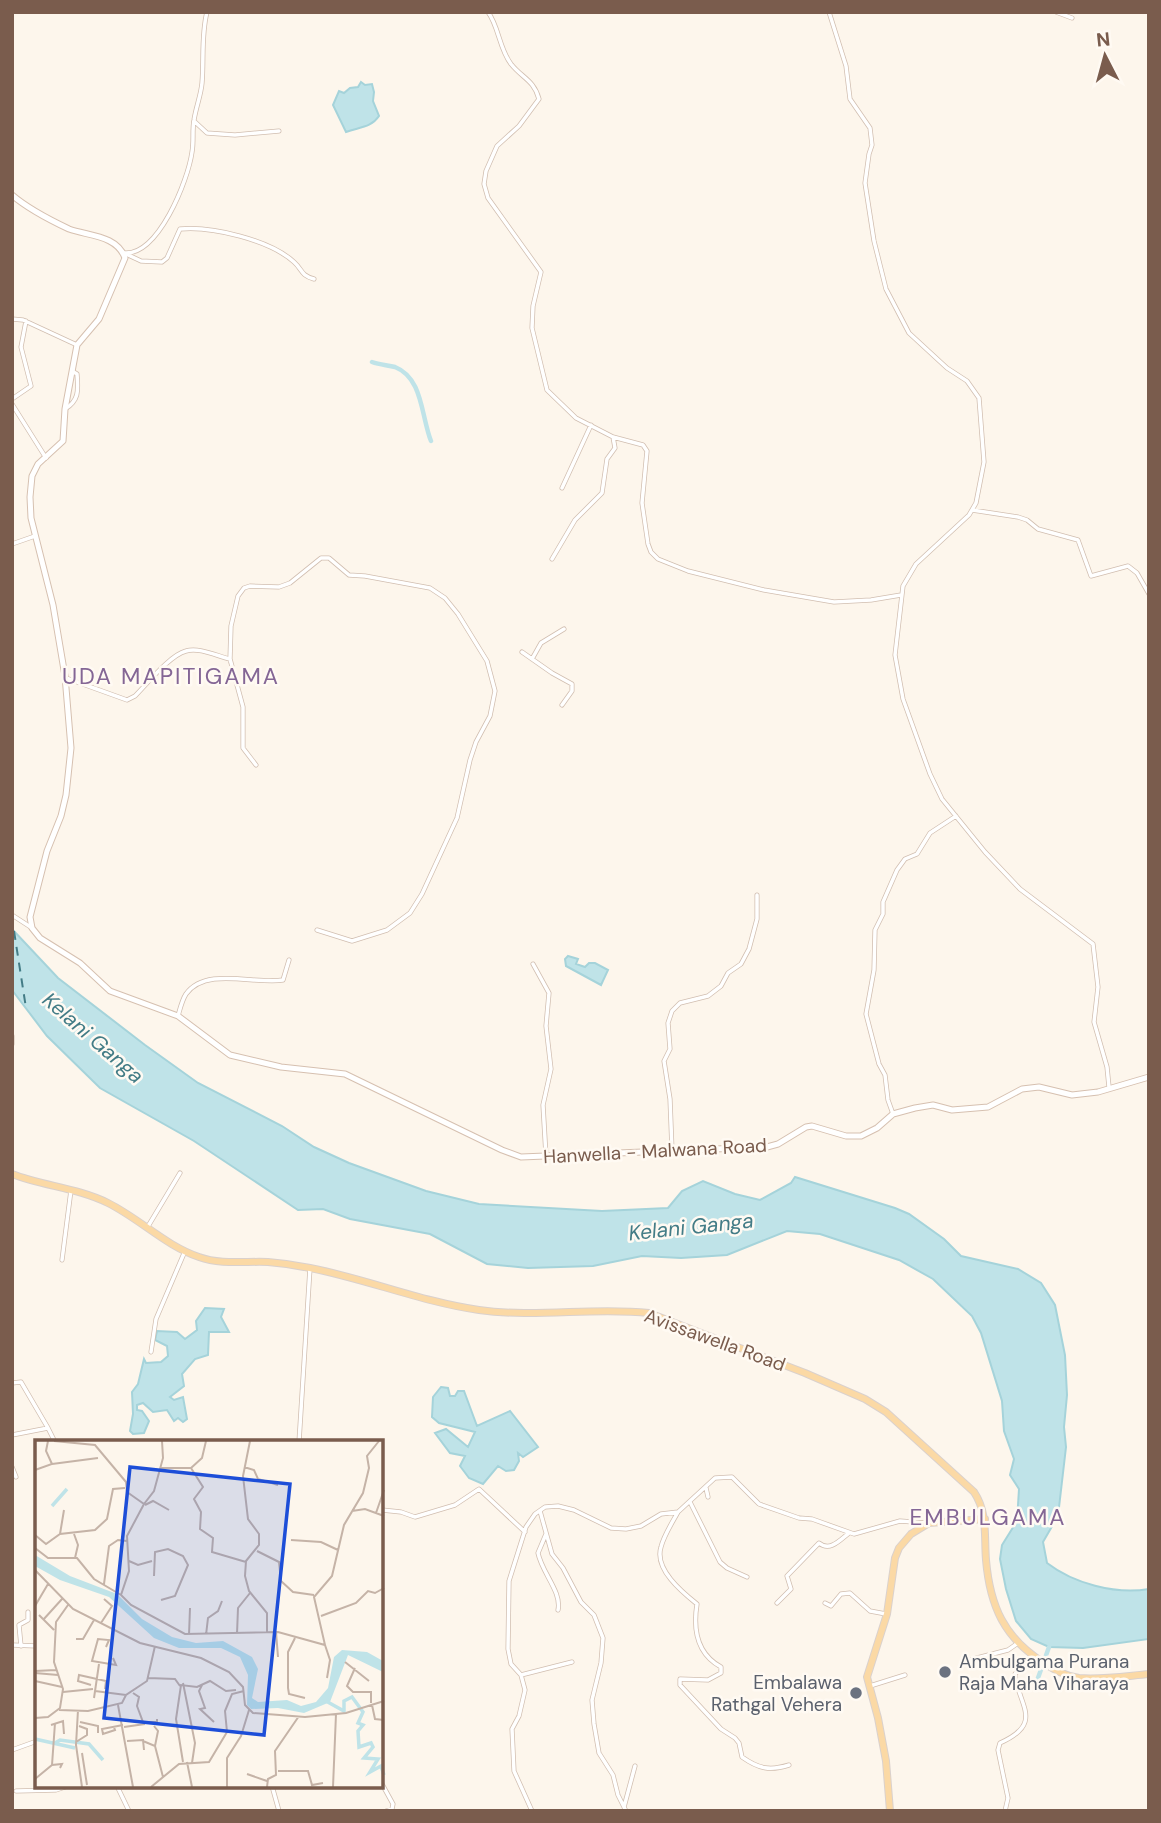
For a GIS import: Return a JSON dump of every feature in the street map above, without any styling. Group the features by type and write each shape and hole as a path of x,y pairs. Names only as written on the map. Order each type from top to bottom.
{"main road":[{"name":"Avissawella Road","path":"12,1174 107,1203 185,1251 210,1260 268,1262 310,1268 480,1310 537,1314 629,1311 669,1320 865,1399 886,1412 974,1492 981,1502 985,1519 986,1562 994,1605 1002,1623 1018,1643 1032,1656 1060,1673 1080,1678 1149,1674"},
{"path":"890,1811 886,1761 878,1718 868,1687 868,1671 887,1614 899,1548 911,1534 929,1523 985,1519"}],"street":[{"path":"124,253 129,254 148,246 164,226 192,154 194,121 202,85 207,12"},
{"path":"488,12 511,64 536,87 539,99 519,126 497,146 486,171 484,184 488,198 541,272 533,306 533,328 547,390 576,418 613,437 643,445 647,451 642,503 648,544 658,559 688,571 764,590 834,602 901,595"},
{"path":"828,12 840,43 850,99 870,128 872,145 865,183 874,241 886,289 909,333 947,368 967,381 979,398 984,462 976,503 952,531 916,564 903,586 895,654 903,699 942,799 985,852 1020,889 1093,944 1098,987 1094,1022 1107,1067 1109,1087"},
{"path":"1056,12 1072,19"},
{"path":"194,121 207,133 235,135 279,131"},
{"path":"12,195 22,204 69,229 100,236 141,261 162,262 167,258 180,229 217,232 258,240 294,262 304,276 314,279"},
{"path":"32,928 30,916 66,795 71,748 69,713 53,605 35,536 30,497 32,477 38,464 63,440 65,409 77,345 99,319 122,267 124,253"},
{"path":"12,319 26,321 77,345"},
{"path":"12,398 31,386 21,347 26,321"},
{"path":"65,409 76,399 79,392 77,374 72,371"},
{"path":"12,404 46,458"},
{"path":"562,488 591,425"},
{"path":"552,559 575,520 602,493 607,459 615,448 613,437"},
{"path":"972,510 1018,517 1038,529 1078,541 1091,576 1128,566 1137,573 1149,594"},
{"path":"12,544 35,536"},
{"path":"256,765 243,748 243,707 230,660 230,626 238,596 244,588 250,586 279,587 290,583 321,558 329,558 349,575 429,588 445,598 458,614 493,678 495,691 490,716 476,742 457,818 422,894 410,913 387,930 352,941 317,930"},
{"path":"532,659 541,643 564,629"},
{"path":"64,677 127,700 135,696 176,656 185,651 205,652 230,660"},
{"path":"522,652 572,684 572,691 562,705"},
{"path":"894,1114 866,1014 874,970 875,930 883,914 883,902 897,870 905,859 917,854 930,833 956,816"},
{"path":"672,1150 670,1099 664,1061 670,1049 668,1023 673,1010 680,1003 708,996 721,986 728,973 741,964 749,949 757,919 757,895"},
{"path":"12,915 32,928"},
{"name":"Hanwella - Malwana Road","path":"32,928 40,938 80,963 110,991 178,1016 230,1055 281,1067 345,1074 502,1150 522,1157 767,1147 812,1126 846,1136 861,1136 877,1128 894,1114 933,1105 952,1110 988,1107 1022,1089 1039,1087 1072,1095 1098,1092 1149,1077"},
{"path":"178,1016 186,995 194,986 226,977 272,982 283,980 289,960"},
{"path":"533,964 549,993 546,1026 551,1069 543,1104 547,1158"},
{"path":"12,1036 12,1044"},
{"path":"147,1228 180,1173"},
{"path":"62,1260 71,1190"},
{"path":"152,1352 156,1319 185,1251"},
{"path":"299,1440 310,1268"},
{"path":"12,1383 21,1382 54,1440"},
{"path":"12,1435 48,1428"},
{"path":"12,1467 16,1477"},
{"path":"789,1765 764,1769 742,1757 735,1738 721,1729 680,1685 680,1679 708,1680 721,1673 721,1667 714,1664 701,1649 695,1631 697,1604 672,1583 659,1557 660,1548 678,1512 715,1478 733,1477 759,1504 849,1533 858,1534 900,1521 929,1523"},
{"path":"706,1488 708,1497"},
{"path":"383,1510 401,1511 415,1517 455,1505 479,1489 525,1532"},
{"path":"690,1502 720,1562 727,1569 747,1577"},
{"path":"532,1811 514,1771 512,1729 519,1716 525,1690 521,1675 510,1664 508,1649 509,1581 525,1532 535,1514 545,1507 558,1506 573,1510 611,1528 626,1529 651,1522 660,1514 678,1512"},
{"path":"540,1511 552,1554 582,1602 594,1615 603,1637 601,1662 592,1700 594,1724 599,1753 612,1775 625,1809"},
{"path":"547,1532 538,1553 558,1594 558,1610"},
{"path":"777,1603 792,1589 787,1576 801,1559 819,1543 829,1547 849,1533"},
{"path":"825,1603 831,1606 841,1594 850,1593 870,1611 887,1614"},
{"path":"21,1646 19,1625 28,1620 28,1612"},
{"path":"969,1660 1008,1650 1018,1643"},
{"path":"12,1645 35,1646"},
{"path":"1005,1811 1008,1798 998,1750 1000,1743 1014,1737 1026,1718 1025,1703 1015,1674 1032,1656"},
{"path":"521,1675 572,1662"},
{"path":"868,1687 905,1675"},
{"path":"12,1750 35,1742"},
{"path":"625,1809 635,1766"},
{"path":"383,1786 393,1804 392,1809 386,1811"},
{"path":"16,1791 62,1788"},
{"path":"118,1788 129,1811"},
{"path":"273,1788 279,1811"}],"water":[{"path":"361,82 365,85 372,84 373,101 379,116 368,125 346,132 333,105 339,91 344,93 350,88 358,87"},
{"name":"Kelani Ganga","path":"12,929 58,978 198,1083 282,1126 314,1147 426,1191 479,1204 602,1211 668,1208 682,1191 703,1181 735,1194 760,1200 791,1183 795,1177 909,1214 944,1239 961,1256 1018,1269 1041,1283 1055,1305 1065,1355 1067,1395 1064,1427 1066,1447 1058,1516 1043,1542 1047,1563 1069,1576 1095,1586 1122,1590 1149,1589 1149,1639 1083,1648 1049,1647 1031,1639 1016,1621 1000,1559 1002,1545 1017,1521 1019,1489 1010,1475 1014,1459 1004,1431 1002,1401 981,1333 972,1316 933,1279 899,1260 820,1234 787,1231 727,1255 681,1258 642,1256 593,1266 528,1268 487,1264 430,1234 350,1219 323,1209 298,1210 194,1141 100,1088 47,1036 12,990"},
{"path":"568,956 578,959 576,964 585,967 589,963 595,963 608,970 601,985 566,966 565,959"},
{"path":"205,1308 224,1309 221,1317 229,1332 209,1332 208,1355 195,1359 182,1374 184,1386 170,1397 174,1400 183,1397 187,1419 183,1422 178,1418 174,1421 167,1410 153,1412 143,1403 137,1405 137,1410 142,1411 149,1421 144,1433 133,1434 130,1431 133,1414 132,1392 138,1384 144,1359 146,1363 161,1362 168,1356 167,1346 155,1340 157,1331 177,1332 185,1339 197,1330 196,1321"},
{"path":"441,1387 448,1388 450,1396 464,1391 477,1426 510,1411 538,1447 523,1457 518,1453 519,1461 514,1470 506,1471 498,1466 483,1484 469,1478 460,1466 465,1456 450,1453 435,1433 446,1429 468,1447 475,1432 439,1423 432,1417 433,1397"}],"waterway":[{"path":"372,362 395,367 411,380 420,399 431,441"},
{"path":"1038,1678 1049,1647"}],"ferry route":[{"path":"14,931 26,1008"}],"place":[{"name":"Ambulgama Purana Raja Maha Viharaya","path":"945,1672"},
{"name":"Embalawa Rathgal Vehera","path":"856,1693"}],"district":[{"name":"UDA MAPITIGAMA","path":"171,676"},
{"name":"EMBULGAMA","path":"988,1517"}]}
